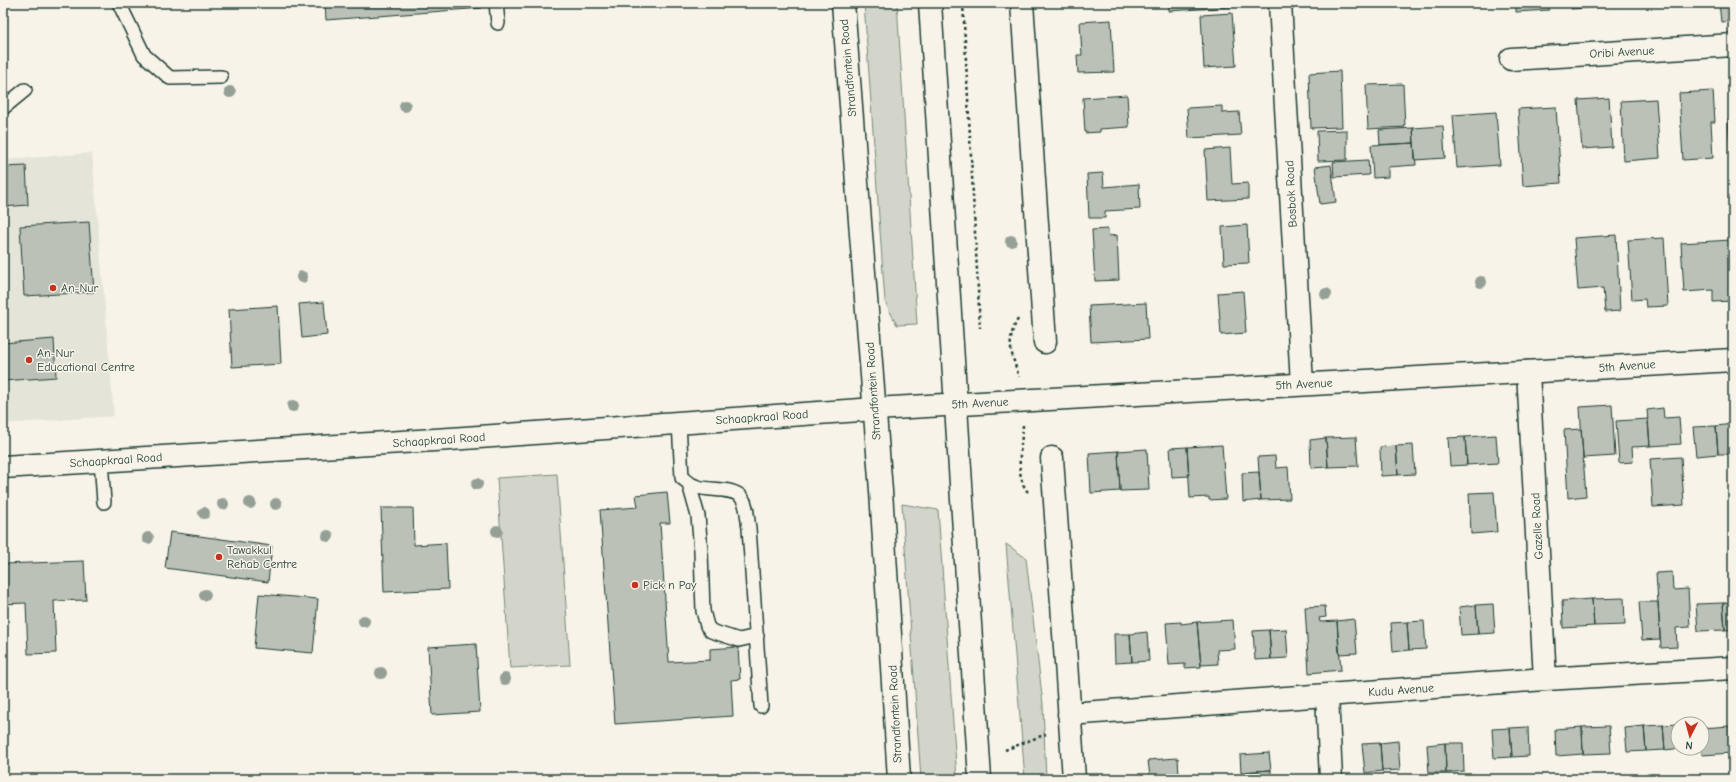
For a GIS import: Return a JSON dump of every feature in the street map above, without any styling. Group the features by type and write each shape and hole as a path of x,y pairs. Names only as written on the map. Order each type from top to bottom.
{"street":[{"name":"Strandfontein Road","path":"843,3 874,409 899,779"},
{"path":"930,3 980,779"},
{"path":"1022,3 1045,342"},
{"name":"Bosbok Road","path":"1280,3 1302,384"},
{"name":"Oribi Avenue","path":"1511,59 1733,45"},
{"name":"5th Avenue","path":"874,409 1733,360"},
{"name":"Gazelle Road","path":"1528,372 1545,679"},
{"name":"Schaapkraal Road","path":"3,467 874,409"},
{"path":"1052,458 1074,779"},
{"name":"Kudu Avenue","path":"1069,714 1545,679 1733,668"},
{"path":"1327,695 1331,779"}],"lane":[{"path":"119,3 144,55 170,78 221,77"},
{"path":"496,3 498,23"},
{"path":"3,108 25,90"},
{"path":"679,423 682,478 689,484 706,489 735,493 742,497 745,505 749,528 762,706"},
{"path":"101,461 104,502"},
{"path":"689,484 698,516 703,611 707,626 711,631 739,640 757,636"}],"path":[{"path":"963,3 980,328"},
{"path":"1021,315 1011,334 1010,346 1021,381"},
{"path":"1023,425 1019,462 1020,472 1028,494"},
{"path":"1005,750 1046,735 1069,714"}],"shaded area":[{"path":"864,3 897,3 917,324 897,325 885,302"},
{"name":"An-Nur","path":"92,153 114,416 3,424 3,160"},
{"path":"557,474 570,665 510,668 497,478"},
{"path":"902,504 938,510 957,779 921,779"},
{"path":"1006,544 1026,558 1043,704 1046,779 1025,779"}],"building":[{"path":"325,3 482,3 482,8 326,20"},
{"path":"1169,3 1230,3 1231,7 1169,11"},
{"path":"1516,3 1549,3 1549,10 1516,12"},
{"path":"1571,3 1604,3 1604,7 1571,9"},
{"path":"1614,3 1647,3 1647,4 1614,6"},
{"path":"1719,3 1733,3 1733,21 1721,22"},
{"path":"1232,13 1236,66 1204,68 1201,15"},
{"path":"1111,20 1114,72 1078,73 1077,55 1082,55 1080,22"},
{"path":"1340,71 1342,127 1311,128 1309,73"},
{"path":"1403,84 1405,127 1368,129 1366,85"},
{"path":"1713,91 1715,122 1711,122 1713,158 1683,160 1679,93"},
{"path":"1127,95 1129,127 1100,129 1100,132 1085,133 1083,98"},
{"path":"1609,98 1612,147 1582,149 1578,100"},
{"path":"1656,99 1660,158 1624,161 1621,101"},
{"path":"1222,106 1222,113 1239,112 1241,135 1189,138 1187,108"},
{"path":"1556,107 1561,183 1523,186 1518,109"},
{"path":"1496,112 1500,165 1457,168 1453,115"},
{"path":"1728,119 1733,119 1732,182"},
{"path":"1443,126 1445,158 1415,160 1413,128"},
{"path":"1413,128 1414,143 1380,145 1379,130"},
{"path":"1347,130 1347,160 1318,161 1317,131"},
{"path":"1414,143 1416,165 1388,167 1388,177 1373,178 1371,145"},
{"path":"1230,148 1232,184 1248,183 1248,199 1208,201 1205,150"},
{"path":"1368,160 1369,175 1334,177 1333,162"},
{"path":"1331,165 1336,202 1320,204 1315,167"},
{"path":"26,166 28,205 3,207 3,167"},
{"path":"1103,173 1104,187 1139,184 1140,209 1105,211 1105,218 1089,218 1087,174"},
{"path":"89,222 94,292 24,296 20,226"},
{"path":"1247,225 1249,263 1224,264 1222,227"},
{"path":"1108,229 1109,236 1117,235 1119,280 1095,281 1092,230"},
{"path":"1616,235 1620,311 1605,312 1603,288 1578,290 1574,238"},
{"path":"1664,238 1668,306 1646,307 1645,299 1632,300 1628,240"},
{"path":"1731,240 1733,301 1713,302 1713,290 1684,292 1681,243"},
{"path":"1243,291 1246,333 1221,335 1218,293"},
{"path":"324,302 327,335 302,338 299,304"},
{"path":"1146,303 1148,339 1091,342 1089,306"},
{"path":"278,306 281,364 232,367 229,309"},
{"name":"An-Nur Educational Centre","path":"54,339 56,377 3,381 3,343"},
{"path":"1612,405 1615,456 1583,458 1580,407"},
{"path":"1663,408 1664,418 1679,417 1681,444 1650,446 1647,410"},
{"path":"1648,419 1650,446 1632,447 1633,462 1619,463 1616,421"},
{"path":"1733,424 1733,465 1730,465 1729,454 1718,454 1716,426"},
{"path":"1716,426 1718,454 1696,456 1693,427"},
{"path":"1581,429 1586,496 1568,498 1564,430"},
{"path":"1496,435 1498,463 1467,465 1465,437"},
{"path":"1356,437 1358,466 1328,467 1326,438"},
{"path":"1465,437 1467,465 1450,466 1448,438"},
{"path":"1326,438 1328,467 1311,468 1310,440"},
{"path":"1222,445 1226,499 1209,500 1209,497 1190,498 1187,447"},
{"path":"1413,445 1415,474 1398,475 1396,446"},
{"path":"1396,446 1398,475 1381,476 1380,447"},
{"path":"1187,447 1189,476 1172,477 1170,448"},
{"path":"1147,449 1149,490 1120,491 1118,451"},
{"path":"1118,451 1120,491 1091,493 1089,453"},
{"path":"1275,456 1276,468 1288,467 1290,499 1261,500 1258,457"},
{"path":"1681,457 1684,505 1653,507 1650,459"},
{"path":"1259,472 1261,500 1243,502 1242,473"},
{"name":"Pick n Pay","path":"667,492 670,523 660,523 669,662 710,660 710,649 738,647 740,679 731,680 733,716 615,724 600,510 638,507 636,495"},
{"path":"1494,492 1497,532 1471,534 1469,493"},
{"path":"381,508 413,508 414,545 446,543 448,589 384,592"},
{"name":"Tawakkul Rehab Centre","path":"170,532 272,546 268,582 165,568"},
{"path":"84,561 86,600 54,601 56,653 28,654 26,603 3,604 3,564"},
{"path":"1672,572 1673,590 1688,589 1690,627 1676,628 1677,647 1661,648 1656,573"},
{"path":"259,594 318,599 313,653 254,648"},
{"path":"1624,598 1625,625 1594,626 1592,599"},
{"path":"1592,599 1594,626 1563,628 1562,601"},
{"path":"1639,602 1658,602 1660,639 1642,640"},
{"path":"1733,602 1733,629 1725,630 1723,603"},
{"path":"1723,603 1725,630 1698,631 1696,604"},
{"path":"1493,604 1495,633 1478,634 1476,605"},
{"path":"1476,605 1478,634 1461,635 1459,607"},
{"path":"1325,606 1326,617 1319,618 1320,622 1337,621 1341,670 1309,673 1305,607"},
{"path":"1354,619 1357,653 1339,654 1337,621"},
{"path":"1233,620 1235,649 1217,650 1218,664 1201,665 1197,622"},
{"path":"1424,621 1426,649 1409,650 1407,622"},
{"path":"1181,622 1181,624 1197,622 1201,667 1185,668 1185,664 1169,665 1166,623"},
{"path":"1407,622 1409,650 1393,652 1391,623"},
{"path":"1286,629 1288,658 1271,659 1269,630"},
{"path":"1269,630 1271,659 1255,660 1253,631"},
{"path":"1147,632 1149,661 1132,662 1130,634"},
{"path":"1114,634 1130,634 1132,662 1115,663"},
{"path":"476,644 480,712 432,715 428,647"},
{"path":"1663,725 1670,725 1670,749 1665,750"},
{"path":"1663,725 1665,750 1646,751 1644,726"},
{"path":"1609,726 1611,753 1583,754 1582,727"},
{"path":"1644,726 1646,751 1627,752 1625,728"},
{"path":"1730,726 1733,726 1733,753 1732,753"},
{"path":"1730,726 1732,753 1710,754 1710,727"},
{"path":"1528,727 1529,756 1512,757 1510,728"},
{"path":"1582,727 1583,754 1556,756 1555,729"},
{"path":"1510,728 1512,757 1494,758 1492,729"},
{"path":"1398,741 1400,770 1382,771 1380,743"},
{"path":"1380,743 1382,771 1365,773 1362,744"},
{"path":"1445,743 1446,773 1429,773 1427,745"},
{"path":"1445,743 1463,743 1464,771 1446,773"},
{"path":"1269,753 1271,770 1241,772 1240,755"},
{"path":"1178,758 1179,775 1150,777 1148,760"},
{"path":"1271,770 1271,779 1242,779 1241,772"},
{"path":"1179,775 1179,779 1150,779 1150,777"}],"place":[{"name":"An-Nur","path":"53,288"},
{"name":"An-Nur Educational Centre","path":"29,360"},
{"name":"Tawakkul Rehab Centre","path":"219,557"},
{"name":"Pick n Pay","path":"635,585"}]}
